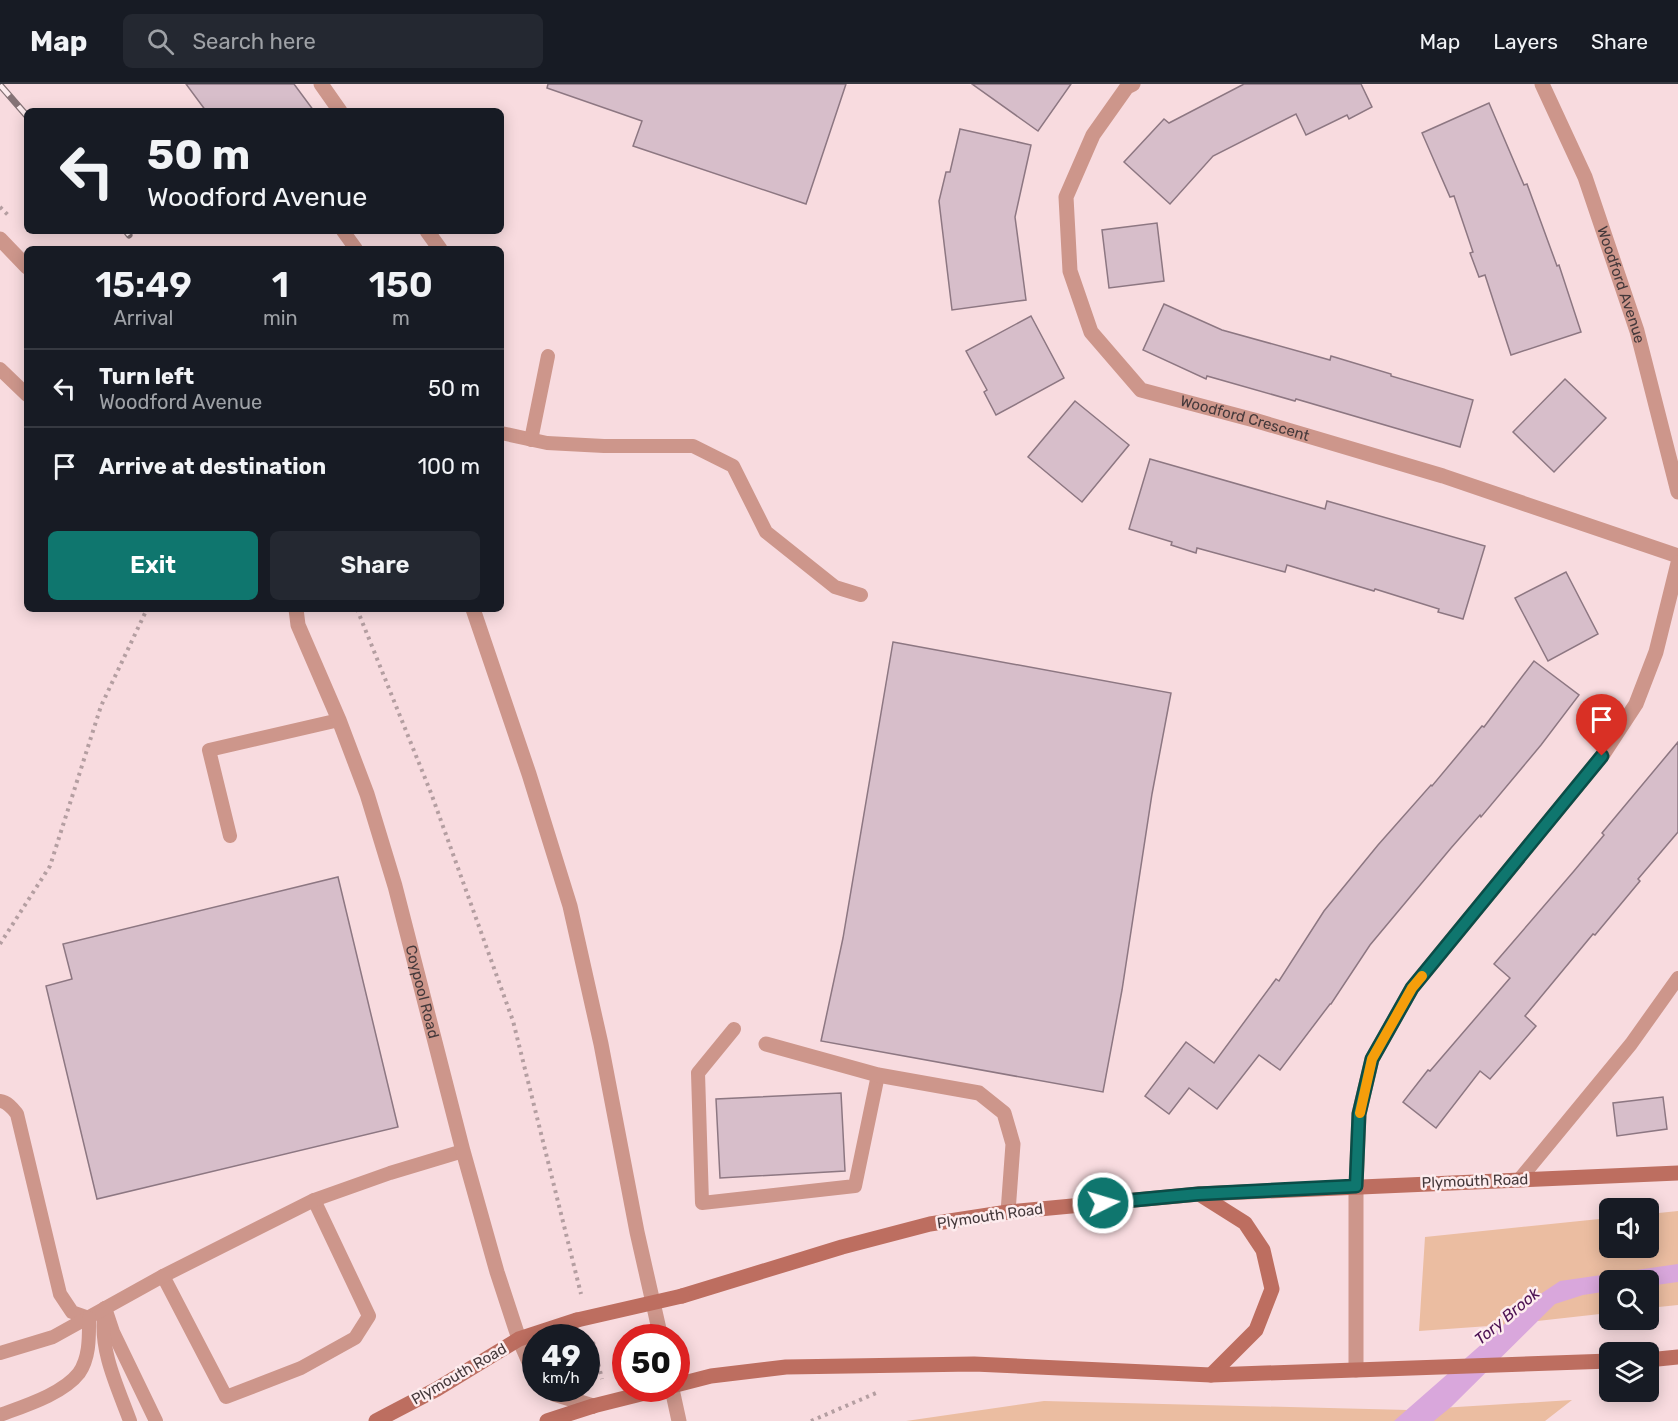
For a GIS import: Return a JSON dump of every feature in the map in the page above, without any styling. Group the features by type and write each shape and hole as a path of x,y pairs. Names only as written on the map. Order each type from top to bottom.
{"main road":[{"name":"Plymouth Road","path":"376,1421 437,1389 519,1339 578,1320 681,1296 843,1247 930,1224 1008,1212 1198,1194 1678,1173"},
{"path":"1198,1194 1245,1223 1263,1250 1272,1289 1256,1330 1211,1375"},
{"path":"1659,1359 1678,1357"},
{"path":"690,1381 711,1376 786,1366 974,1364 1211,1375 1599,1361"},
{"path":"547,1421 612,1401"}],"street":[{"path":"321,84 338,108"},
{"name":"Woodford Crescent","path":"1133,84 1127,87 1093,135 1066,197 1070,271 1091,332 1142,390 1254,420 1443,476 1678,556"},
{"name":"Woodford Avenue","path":"1542,84 1585,177 1637,331 1678,492"},
{"path":"0,239 24,264"},
{"path":"1356,1370 1356,1186 1359,1114 1372,1059 1412,988 1595,765 1636,704 1656,652 1678,563"},
{"name":"Coypool Road","path":"296,612 298,625 339,720 367,794 395,886 463,1151 497,1272 522,1346"},
{"path":"474,612 529,774 570,906 601,1044 637,1232 658,1324"},
{"path":"766,1044 878,1075 980,1092 1004,1113 1012,1144 1008,1212"},
{"path":"580,1402 593,1406"},
{"path":"675,1402 679,1421"}],"lane":[{"path":"531,440 548,356"},
{"path":"0,369 24,392"},
{"path":"504,434 547,443 604,446 693,446 733,466 766,532 835,586 861,595"},
{"path":"230,836 209,750 339,720"},
{"path":"1520,1180 1631,1044 1678,978"},
{"path":"734,1029 698,1073 702,1203 855,1186 878,1075"},
{"path":"0,1101 10,1106 17,1114 60,1294 72,1312 88,1318"},
{"path":"0,1353 53,1337 163,1276 314,1200 463,1151"},
{"path":"163,1276 226,1397 301,1368 355,1338 369,1316 314,1200"},
{"path":"105,1308 103,1335 106,1350 130,1421"},
{"path":"105,1308 113,1332 156,1421"},
{"path":"0,1415 55,1392 79,1373 87,1351 88,1318"}],"path":[{"path":"0,944 50,866 101,706 146,612"},
{"path":"358,612 431,793 513,1021 582,1298"},
{"path":"600,1372 604,1388"}],"shaded area":[{"path":"1678,1211 1678,1305 1659,1307 1659,1270 1599,1270 1599,1314 1503,1325 1419,1331 1425,1237 1599,1219 1599,1258 1659,1258 1659,1213"},
{"path":"1678,1264 1678,1282 1659,1285 1659,1270 1636,1270"},
{"path":"1599,1275 1599,1293 1555,1304 1434,1421 1394,1421 1533,1299 1560,1281"},
{"path":"1572,1400 1545,1421 906,1421 1044,1401 1408,1410"}],"building":[{"path":"186,84 294,84 312,108 204,108"},
{"path":"548,84 846,84 806,204 633,146 642,121 547,88"},
{"path":"972,84 1071,84 1038,131"},
{"path":"1244,84 1361,84 1372,107 1349,119 1347,115 1306,135 1296,114 1213,156 1170,204 1124,162 1164,119 1169,123"},
{"path":"1489,103 1524,185 1527,184 1557,266 1559,265 1581,332 1511,355 1485,275 1479,277 1470,253 1473,252 1454,196 1450,197 1422,133"},
{"path":"960,129 1031,145 1015,217 1026,300 952,310 939,201 946,172 950,172"},
{"path":"1157,223 1164,281 1109,288 1102,230"},
{"path":"1164,304 1222,330 1330,360 1331,356 1473,400 1460,447 1296,399 1295,401 1207,376 1206,379 1143,350"},
{"path":"1031,316 1064,378 996,415 984,392 987,390 966,351"},
{"path":"1565,379 1606,418 1554,472 1513,432"},
{"path":"1075,401 1129,445 1082,502 1028,457"},
{"path":"1150,459 1325,509 1327,501 1485,546 1463,619 1375,589 1374,591 1287,565 1285,572 1197,548 1196,553 1171,545 1172,542 1129,529"},
{"path":"1566,572 1598,634 1548,661 1515,598"},
{"path":"893,642 1171,693 1103,1092 821,1041 843,938"},
{"path":"1534,661 1579,695 1481,817 1480,815 1451,848 1370,945 1331,1004 1280,1070 1259,1055 1217,1109 1189,1088 1169,1114 1145,1096 1186,1042 1214,1063 1276,979 1279,981 1324,911 1378,845 1432,786 1482,726 1484,727"},
{"path":"1678,742 1678,832 1638,879 1640,881 1525,1016 1536,1026 1490,1079 1480,1071 1436,1128 1403,1102 1428,1070 1430,1071 1510,978 1494,964 1604,835 1602,833"},
{"path":"338,877 398,1127 97,1199 46,986 72,979 63,944"},
{"path":"841,1093 845,1171 720,1178 716,1099"},
{"path":"1663,1097 1667,1129 1617,1136 1613,1103"}],"railway":[{"path":"0,85 24,113"}],"slow traffic":[{"path":"1360,1113 1372,1059 1412,988 1422,976"}],"route":[{"path":"1103,1203 1198,1194 1356,1186 1359,1114 1372,1059 1412,988 1602,756"}],"water label":[{"name":"Tory Brook","path":"1507,1316"}]}
